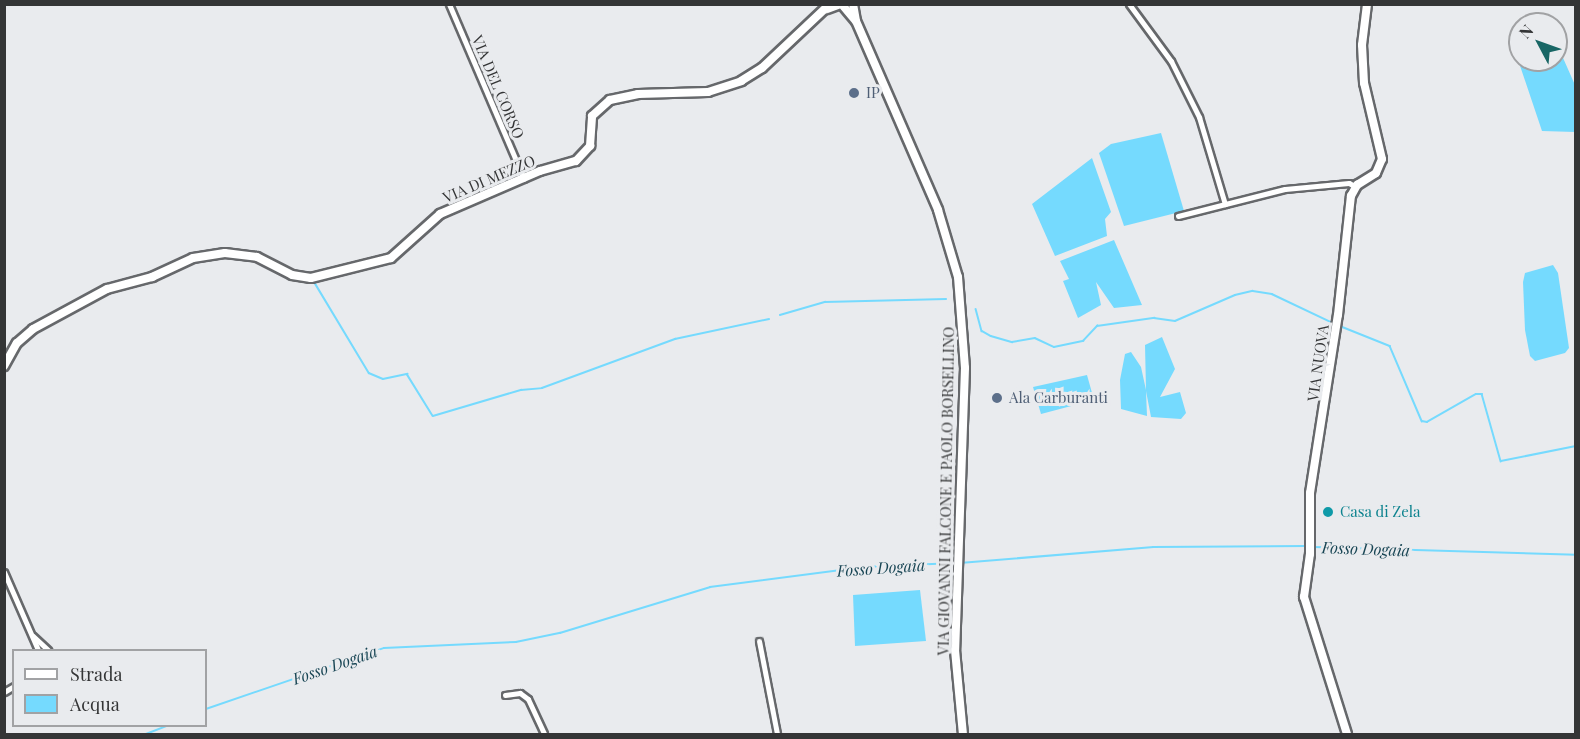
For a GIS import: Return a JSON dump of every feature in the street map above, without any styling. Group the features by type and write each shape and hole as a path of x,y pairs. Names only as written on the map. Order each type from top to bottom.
{"main road":[{"name":"VIA GIOVANNI FALCONE E PAOLO BORSELLINO","path":"845,5 856,21 938,210 958,277 964,368 955,650 961,733"}],"street":[{"name":"VIA DEL CORSO","path":"449,4 524,179"},
{"path":"1129,4 1171,61 1199,117 1225,204"},
{"path":"1178,216 1286,189 1349,183 1356,187 1376,173 1382,159 1364,84 1362,45 1367,4"},
{"path":"828,7 845,5"},
{"name":"VIA DI MEZZO","path":"4,366 18,343 33,329 106,290 152,277 193,258 225,253 257,257 301,277 357,269 401,252 440,214 583,155 590,146 592,116 610,100 638,94 708,92 741,81 762,68 828,7"},
{"name":"VIA NUOVA","path":"1347,735 1306,613 1305,575 1310,554 1310,493 1337,325 1345,242 1356,187"},
{"path":"4,572 37,649"},
{"path":"32,635 46,649"},
{"path":"759,641 777,735"},
{"path":"505,695 520,693 528,699 544,735"}],"water":[{"path":"1568,69 1575,85 1575,132 1542,131 1522,72 1568,72"},
{"path":"1161,133 1184,211 1124,226 1099,153 1111,144"},
{"path":"1092,158 1111,212 1105,219 1107,236 1055,256 1032,204"},
{"path":"1114,240 1142,305 1114,308 1096,282 1101,305 1078,318 1063,281 1069,279 1060,261"},
{"path":"1553,265 1558,273 1569,348 1565,353 1535,361 1530,356 1525,330 1523,282 1525,273"},
{"path":"1162,337 1175,369 1160,397 1180,392 1186,413 1181,419 1151,417 1146,391 1147,416 1121,409 1120,380 1125,354 1131,352 1141,367 1146,390 1145,345"},
{"path":"1087,375 1094,400 1041,414 1033,387"},
{"path":"920,590 926,641 855,646 853,595"}],"waterway":[{"path":"315,283 369,373 383,379 407,374 433,416 521,390 542,388 675,339 769,319"},
{"path":"976,309 982,331 991,336 1012,342 1035,338 1054,347 1083,341 1097,326 1154,318 1175,321 1235,295 1253,291 1272,294 1333,323"},
{"path":"780,315 825,302 946,299"},
{"path":"1340,326 1390,346 1422,421 1427,422 1476,394 1482,394 1501,461 1576,446"},
{"name":"Fosso Dogaia","path":"960,563 1153,547 1306,546"},
{"name":"Fosso Dogaia","path":"1314,547 1576,555"},
{"name":"Fosso Dogaia","path":"207,709 384,648 516,642 560,633 710,587 864,567 955,563"},
{"name":"Fosso Dogaia","path":"146,734 164,727"}],"place":[{"name":"IP","path":"854,93"},
{"name":"Ala Carburanti","path":"997,398"},
{"name":"Casa di Zela","path":"1328,512"}]}
